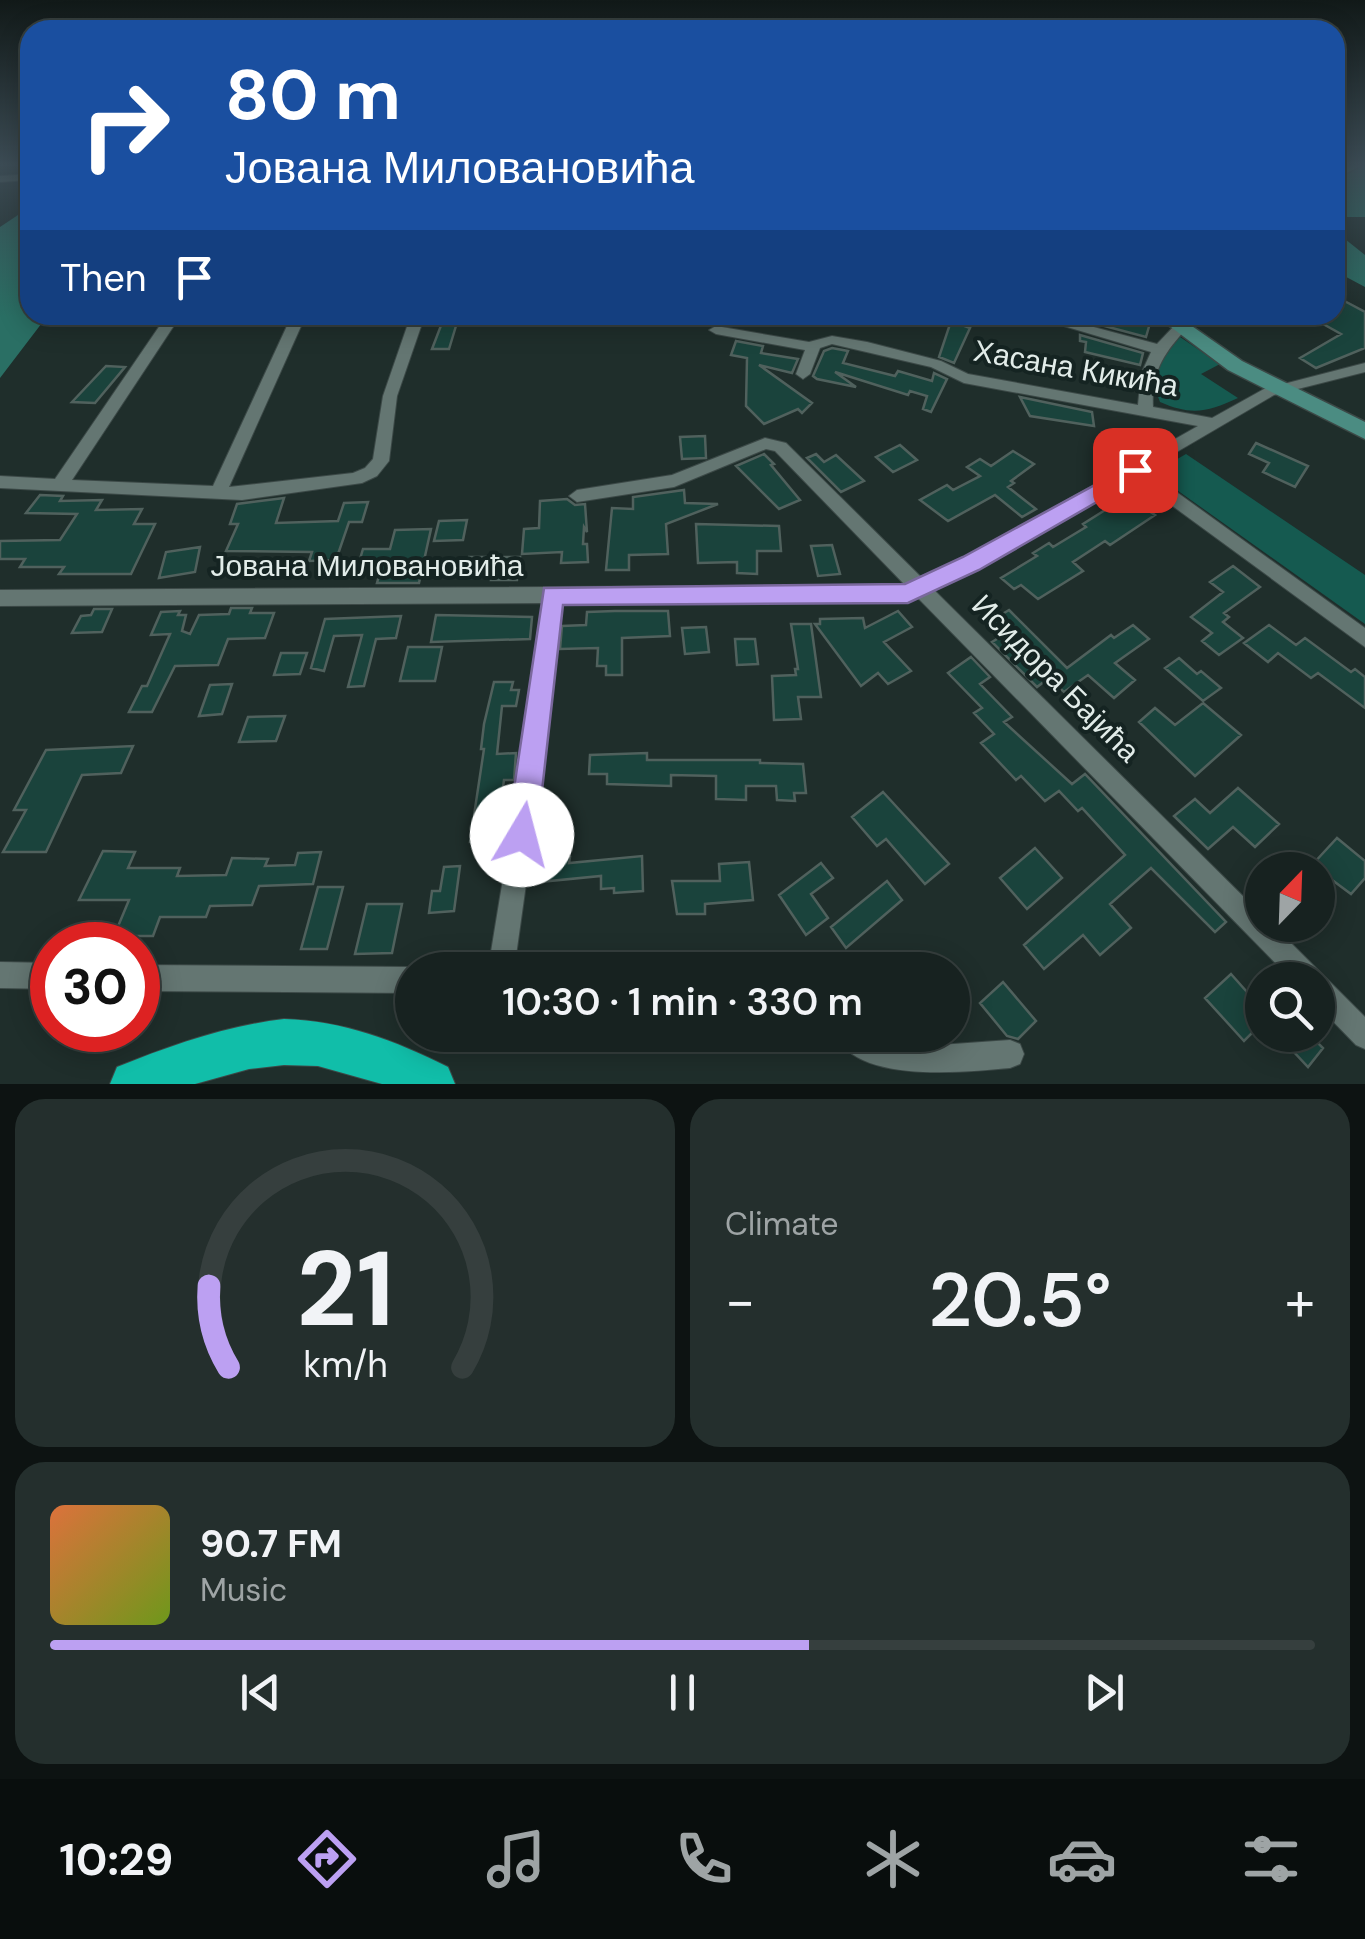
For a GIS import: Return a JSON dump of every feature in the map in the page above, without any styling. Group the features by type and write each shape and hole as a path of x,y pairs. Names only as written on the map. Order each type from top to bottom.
{"highway":[{"path":"134,1084 228,1050 279,1041 316,1041 357,1048 431,1084"}],"main road":[{"path":"1177,325 1280,388 1365,431"}],"street":[{"path":"59,486 167,325"},
{"path":"218,492 293,325"},
{"path":"0,482 242,494 356,479 380,461 390,396 415,325"},
{"path":"1069,325 1158,350"},
{"path":"1146,408 1147,371 1170,325"},
{"name":"Хасана Кикића","path":"716,330 813,347 832,340 867,346 936,364 964,378 1146,408 1216,424"},
{"path":"803,374 813,347"},
{"name":"Јована Миловановића","path":"0,598 920,590 1280,388 1365,367"},
{"name":"Исидора Бајића","path":"577,496 660,485 772,443 1292,962"},
{"path":"1135,470 1365,639"},
{"path":"504,952 538,727 552,595"},
{"path":"0,976 30,976"},
{"path":"160,978 395,980"},
{"path":"1335,1005 1365,1036"},
{"path":"875,1052 953,1058 1010,1054"}],"green space":[{"path":"20,216 20,325 40,325 0,378 0,227"},
{"path":"1345,239 1365,255 1365,287 1345,276"},
{"path":"1180,337 1220,364 1201,374 1238,398 1200,411 1160,402 1152,381 1166,350"},
{"path":"1186,454 1365,575 1365,624 1153,473"}],"building":[{"path":"1345,301 1365,312 1365,348 1316,368 1300,358 1341,334 1325,325 1345,325"},
{"path":"441,325 456,325 449,349 432,349"},
{"path":"950,325 970,328 954,363 939,357"},
{"path":"1101,325 1149,325 1146,337"},
{"path":"1080,335 1143,353 1140,365 1085,352 1086,342 1080,341"},
{"path":"736,341 763,346 761,353 798,359 792,373 759,365 812,403 802,413 798,409 764,424 746,406 747,358 731,355"},
{"path":"824,351 848,351 843,363 895,376 898,371 932,381 934,373 947,379 931,412 923,409 927,396 910,391 908,395 835,372 856,387 817,379 813,376"},
{"path":"106,366 125,367 95,403 72,402"},
{"path":"1020,397 1092,412 1094,426 1030,416"},
{"path":"705,436 706,458 682,459 680,437"},
{"path":"1256,443 1308,466 1295,487 1263,472 1269,463 1249,454"},
{"path":"900,445 917,460 893,472 876,457"},
{"path":"1013,451 1034,464 1008,487 1036,509 1022,517 995,495 948,521 920,500 947,485 953,490 980,476 967,467 980,459 991,466"},
{"path":"764,454 800,500 779,509 736,466"},
{"path":"816,454 824,462 836,455 864,481 841,492 807,458"},
{"path":"1135,485 1164,505 1110,545 1105,541 1073,562 1083,571 1038,599 1021,585 1014,589 1001,578 1037,556 1033,553 1049,543 1053,547 1086,527 1083,524 1121,500 1117,497"},
{"path":"684,490 685,503 718,504 666,524 668,554 629,555 629,570 606,570 612,508 633,509 633,497"},
{"path":"40,495 63,496 60,501 102,500 96,510 142,509 134,524 155,524 131,574 59,574 64,567 20,567 25,559 0,559 0,541 60,540 77,514 26,513"},
{"path":"284,498 276,523 338,521 344,503 368,502 362,522 349,522 336,560 309,561 312,552 226,551 238,524 230,524 237,504"},
{"path":"567,499 575,505 585,504 587,532 584,527 583,544 587,544 588,562 561,563 562,552 522,554 524,529 539,528 540,501"},
{"path":"467,520 463,540 434,541 439,521"},
{"path":"696,524 779,526 781,551 757,551 757,574 737,573 737,562 698,563"},
{"path":"431,529 419,583 377,583 381,569 357,569 363,549 390,549 395,530"},
{"path":"832,545 840,574 818,576 811,546"},
{"path":"200,547 195,572 159,578 166,552"},
{"path":"469,557 520,557 517,580 491,580 492,573 465,573"},
{"path":"1233,566 1260,587 1224,613 1229,617 1223,622 1243,638 1219,655 1202,641 1212,633 1191,617 1223,592 1210,582"},
{"path":"231,608 274,613 265,638 228,639 218,665 175,666 152,712 129,712 142,686 147,686 170,634 151,635 161,612 180,611 178,615 186,615 182,631 190,634 199,615 229,614"},
{"path":"94,609 112,609 102,632 72,633 81,616 91,615"},
{"path":"1009,610 1067,668 1111,635 1114,638 1133,625 1149,639 1115,663 1135,680 1114,698 1088,675 1064,692 1049,678 1037,687 992,642 1005,634 991,621"},
{"path":"668,611 670,636 622,638 622,675 606,675 606,666 597,666 598,648 560,649 562,626 586,625 587,612"},
{"path":"898,611 912,627 884,642 911,671 888,684 878,673 861,686 815,624 820,624 820,619 863,618 865,628"},
{"path":"436,615 532,617 530,639 431,642"},
{"path":"401,616 396,638 376,639 364,686 348,687 362,635 334,636 324,671 311,668 325,619"},
{"path":"791,624 811,624 821,697 798,697 801,719 774,720 772,676 796,675 798,669"},
{"path":"1269,625 1296,645 1305,638 1351,672 1355,669 1365,677 1365,708 1318,673 1311,678 1278,653 1268,662 1244,643"},
{"path":"706,627 709,652 685,654 682,628"},
{"path":"735,639 755,639 758,664 737,665"},
{"path":"408,647 442,647 435,681 400,681"},
{"path":"281,653 307,653 300,674 274,675"},
{"path":"971,657 990,677 980,684 1012,717 1004,722 1072,784 1085,774 1226,922 1215,932 1151,868 1110,904 1131,928 1100,955 1083,935 1044,969 1024,945 1125,855 1082,808 1078,811 1059,791 1045,801 1021,776 1016,780 981,743 994,734 974,713 982,708 948,673"},
{"path":"1179,658 1221,688 1203,701 1165,668"},
{"path":"494,682 513,682 511,690 519,690 516,706 502,706 497,754 516,753 514,780 504,780 495,842 470,842 484,724"},
{"path":"232,684 222,714 199,716 210,685"},
{"path":"1203,703 1241,735 1195,776 1139,722 1155,708 1175,725"},
{"path":"285,716 276,741 239,742 248,717"},
{"path":"133,746 121,773 82,775 46,852 3,852 26,810 14,810 46,750"},
{"path":"647,753 647,760 803,764 806,793 794,793 795,801 777,800 776,786 746,786 746,800 716,799 716,776 671,775 671,786 607,784 607,774 589,774 590,755"},
{"path":"1238,788 1279,824 1255,847 1233,827 1208,849 1174,816 1195,799 1210,813"},
{"path":"883,792 949,864 925,884 886,839 877,846 852,817"},
{"path":"1337,838 1365,861 1365,878 1351,894 1335,882 1335,852 1324,852"},
{"path":"1035,848 1062,878 1027,909 1000,878"},
{"path":"103,851 135,852 128,868 180,868 177,876 226,875 232,858 268,859 265,866 295,865 298,853 321,852 313,884 259,886 252,905 210,906 206,917 120,922 129,900 79,900"},
{"path":"642,856 643,891 614,893 614,888 601,889 601,876 539,882 540,859 570,857 569,863"},
{"path":"749,862 753,900 705,904 705,914 677,914 672,881 720,881 719,864"},
{"path":"821,863 833,878 811,894 828,918 806,935 779,895"},
{"path":"460,866 454,911 429,913 432,891 440,891 444,867"},
{"path":"887,881 902,900 846,948 831,927"},
{"path":"318,887 343,887 327,949 301,949"},
{"path":"367,904 402,904 392,953 355,954"},
{"path":"1231,974 1245,990 1244,1041 1205,998"},
{"path":"1003,982 1036,1021 1018,1039 1007,1036 980,1003"},
{"path":"1294,1052 1320,1052 1308,1067"}],"route":[{"path":"522,835 552,595 908,594 1135,470"}]}
